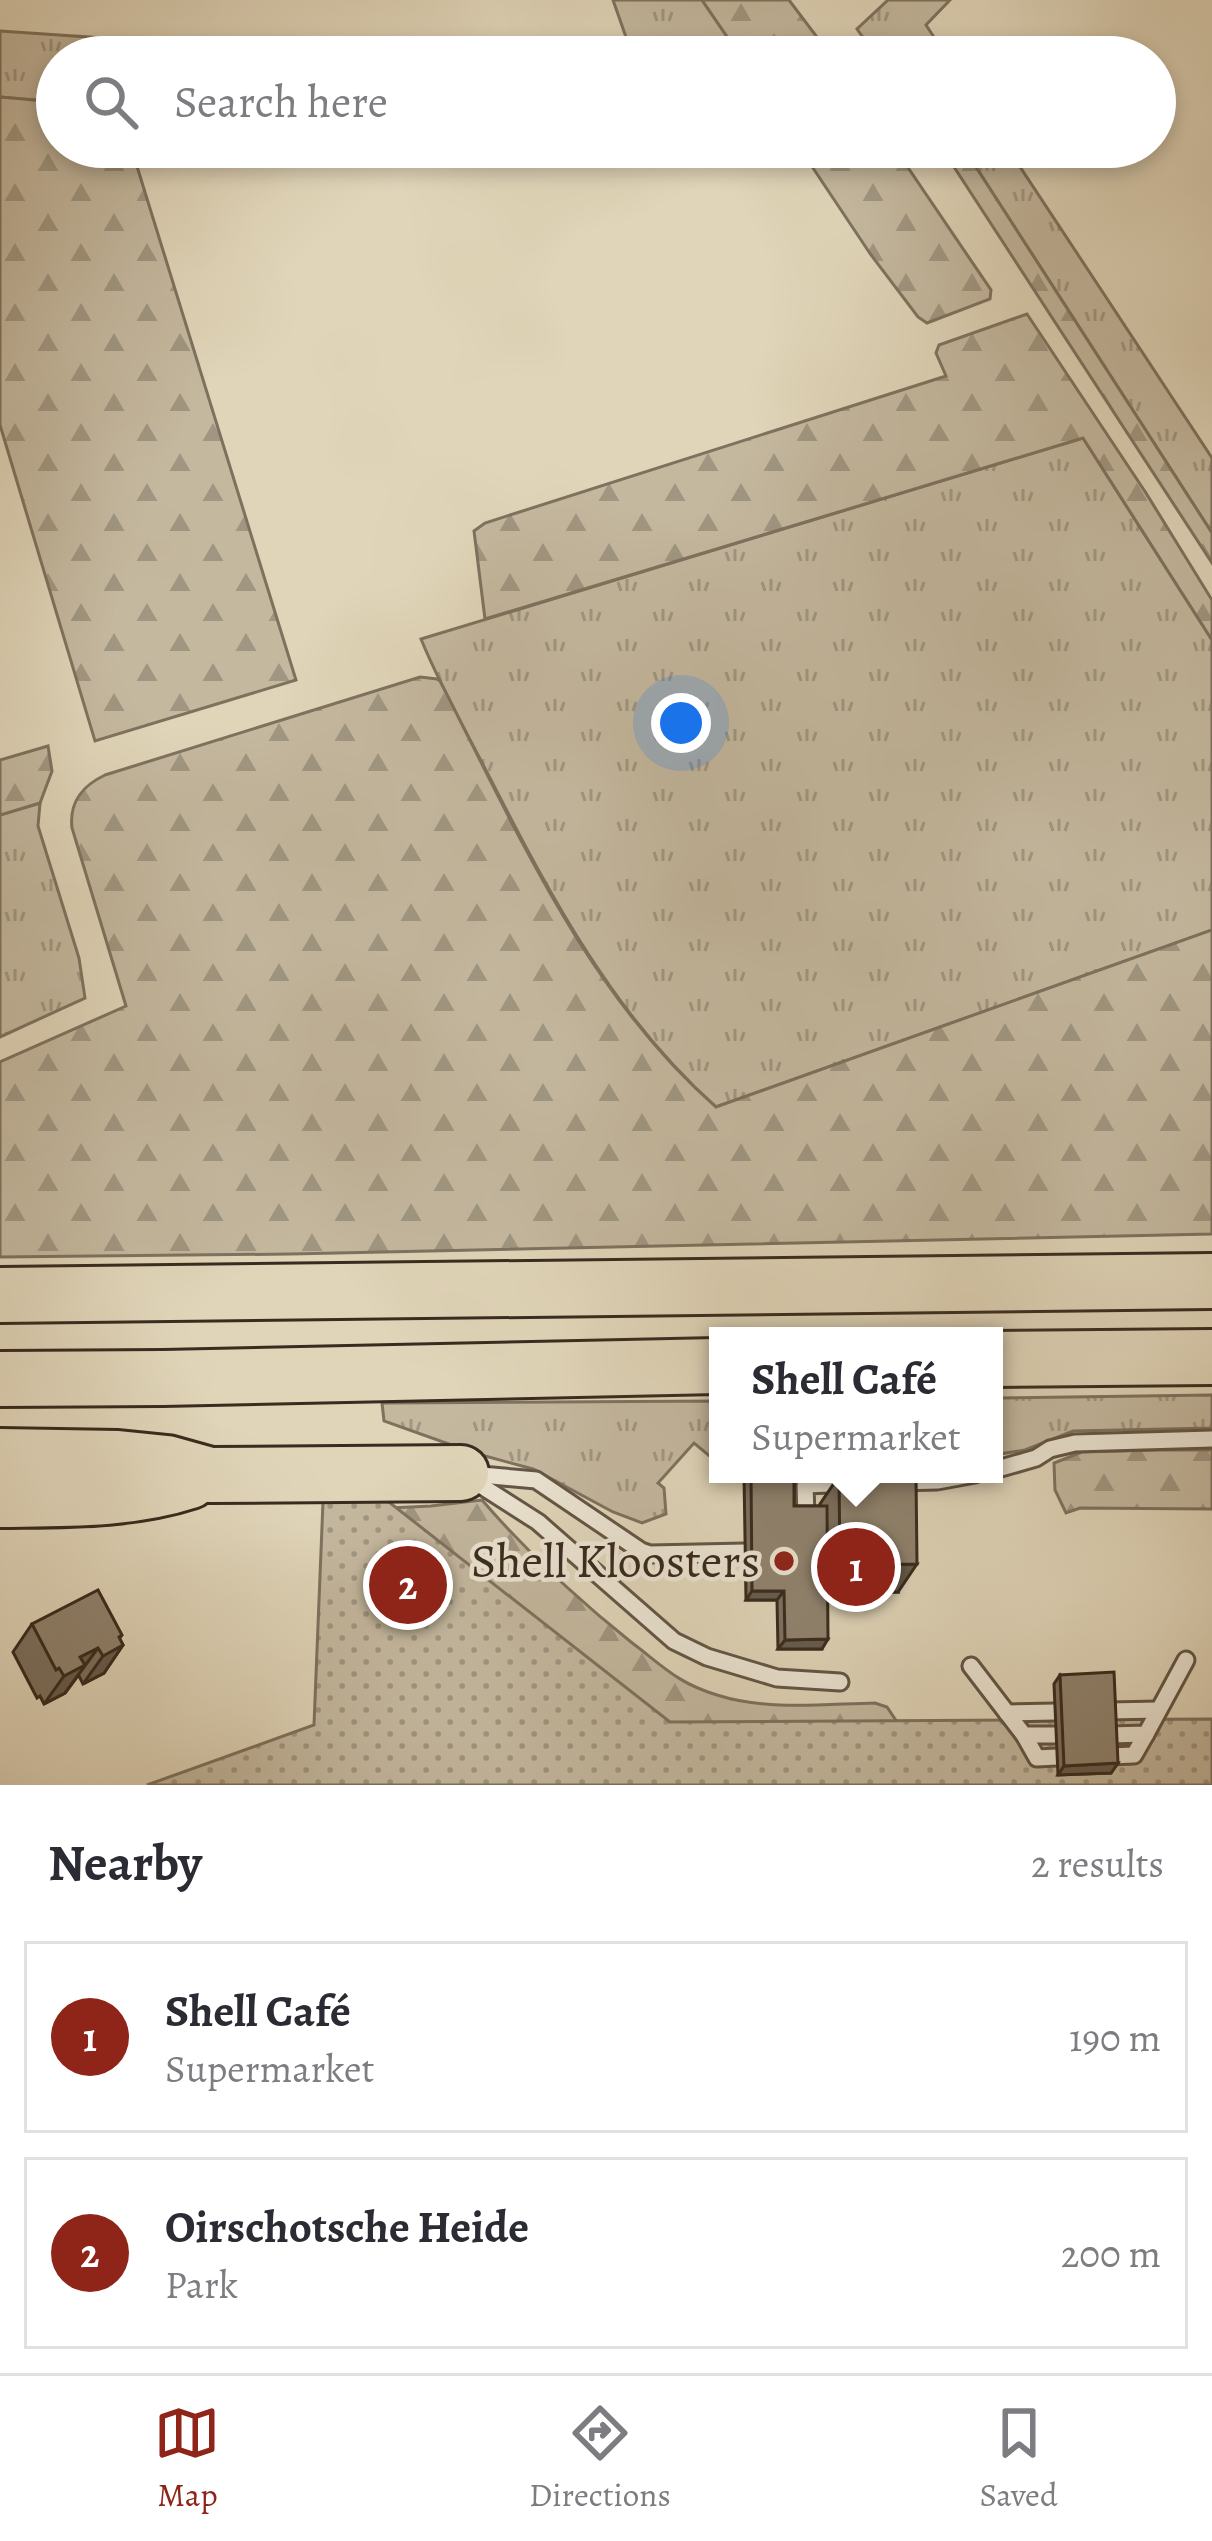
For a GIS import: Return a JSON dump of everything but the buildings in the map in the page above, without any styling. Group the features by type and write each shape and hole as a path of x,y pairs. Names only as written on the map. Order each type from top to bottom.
{"highway":[{"path":"0,1295 1212,1281"},
{"path":"1003,1359 1212,1357"},
{"path":"0,1379 709,1366"},
{"path":"0,1456 118,1458 167,1463 210,1475 461,1473"},
{"path":"0,1500 160,1491 210,1475"}],"lane":[{"path":"1003,1467 1075,1443 1212,1439"},
{"path":"461,1473 536,1480 650,1554 745,1552"},
{"path":"461,1473 538,1522 674,1641 707,1657 777,1678 840,1682"},
{"path":"806,1516 805,1485 871,1483"},
{"path":"1110,1756 1135,1755 1186,1660"},
{"path":"971,1666 1037,1758 1057,1757"},
{"path":"1109,1711 1158,1710"},
{"path":"1007,1713 1055,1712"},
{"path":"1110,1735 1147,1734"},
{"path":"1024,1735 1056,1735"}],"green space":[{"path":"613,0 702,0 727,36 626,36"},
{"path":"702,0 789,0 816,36 727,36"},
{"path":"888,0 950,0 926,25 933,36 862,36 857,29"},
{"path":"0,31 74,36 36,36 36,100 0,97"},
{"path":"0,97 36,100 36,168 138,168 296,680 95,741 0,425"},
{"path":"813,168 908,168 991,290 990,299 927,323 871,255"},
{"path":"955,168 977,168 1212,533 1212,563"},
{"path":"977,168 1021,168 1212,458 1212,533"},
{"path":"1027,314 1212,600 1212,640 1083,438 485,619 474,531 485,523 946,376 936,353 939,345"},
{"path":"1083,438 1212,640 1212,930 716,1107 647,1035 588,954 514,825 421,639"},
{"path":"420,677 440,681 527,852 592,962 670,1062 716,1107 1212,930 1212,1234 0,1257 0,1062 126,1006 72,828 79,796 105,775"},
{"path":"48,746 52,771 40,803 0,815 0,760"},
{"path":"40,803 38,826 79,958 85,998 0,1037 0,815"},
{"path":"1212,1395 1212,1428 1073,1431 1003,1454 1003,1398"},
{"path":"709,1401 709,1456 694,1443 658,1483 664,1488 666,1514 642,1523 533,1469 384,1421 382,1403"},
{"path":"1212,1450 1212,1509 1080,1508 1066,1513 1055,1490 1054,1463 1082,1452"},
{"path":"325,1452 670,1722 1212,1719 1212,1785 147,1785 314,1725"},
{"path":"482,1500 591,1609 691,1685 756,1703 875,1703 887,1707 899,1725 874,1785 391,1785 369,1509"}],"place":[{"name":"Shell Kloosters","path":"784,1561"},
{"name":"Shell Café","path":"856,1567"},
{"name":"Oirschotsche Heide","path":"408,1585"}]}
